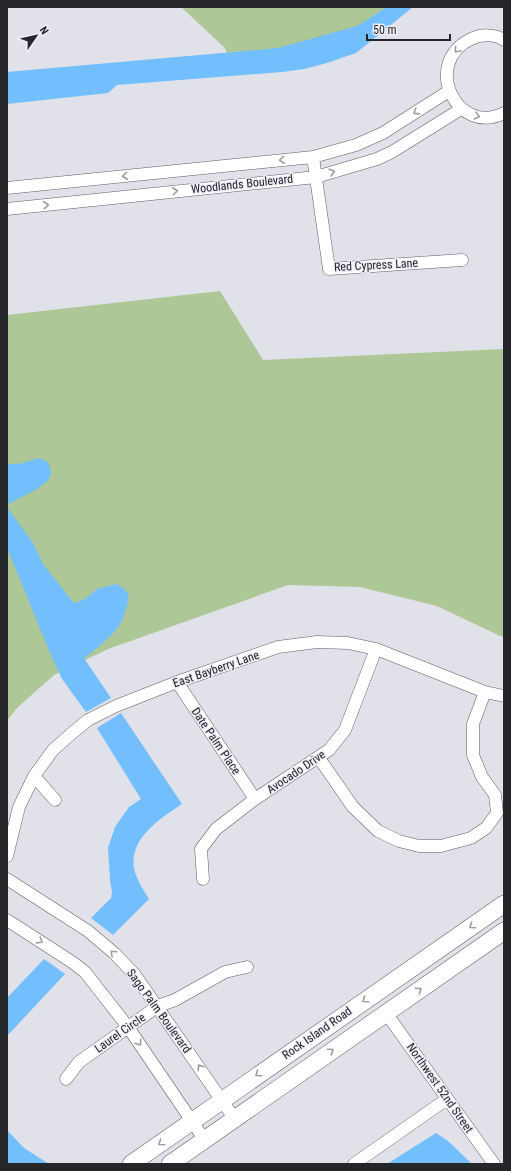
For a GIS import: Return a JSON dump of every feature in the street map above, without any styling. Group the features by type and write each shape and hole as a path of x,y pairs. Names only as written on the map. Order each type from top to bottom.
{"main road":[{"name":"Rock Island Road","path":"131,1164 504,904"},
{"name":"Rock Island Road","path":"170,1164 504,931"}],"street":[{"path":"504,40 488,35 475,37 463,43 454,52 448,64 446,78 449,91 461,108 473,115 486,118 504,114"},
{"name":"Woodlands Boulevard","path":"7,188 313,157 356,145 383,133 449,91"},
{"name":"Woodlands Boulevard","path":"7,208 316,177 382,157 461,108"},
{"name":"Red Cypress Lane","path":"313,157 329,269 462,260"},
{"name":"East Bayberry Lane","path":"7,856 19,807 34,776 53,750 88,720 116,706 177,682 278,647 317,642 348,643 376,649 485,692 504,696"},
{"name":"Avocado Drive","path":"203,879 201,849 216,829 256,799 319,758 329,750 345,730 376,649"},
{"name":"Date Palm Place","path":"177,682 256,799"},
{"path":"319,758 353,807 378,831 399,841 420,846 441,846 471,838 486,828 497,813 495,795 482,777 473,755 473,724 485,692"},
{"path":"34,776 55,800"},
{"name":"Sago Palm Boulevard","path":"7,879 93,935 114,953 135,975 158,1006 234,1118"},
{"path":"7,920 85,972 128,1027 204,1139"},
{"name":"Laurel Circle","path":"66,1079 78,1062 158,1006 176,1000 225,972 247,967"},
{"name":"Northwest 52nd Street","path":"386,1013 494,1164"},
{"path":"354,1164 447,1099"}],"green space":[{"path":"181,7 395,7 370,32 229,60 225,48"},
{"path":"220,291 263,360 504,349 504,637 437,606 360,587 288,585 108,649 54,675 17,708 7,721 7,315"}],"water":[{"path":"387,7 413,7 356,53 304,69 117,85 108,93 7,104 7,72 278,48 357,26"},
{"path":"38,458 48,463 51,473 50,478 40,487 7,505 7,464 22,463"},
{"path":"7,507 33,543 43,564 73,602 75,603 85,599 97,589 116,584 124,589 128,594 126,610 119,626 107,639 84,658 111,698 86,712 62,679 7,548"},
{"path":"121,713 182,804 156,822 141,838 136,847 134,868 136,876 149,899 113,935 91,918 111,898 112,893 108,848 115,827 129,807 141,799 97,728"},
{"path":"44,959 65,974 7,1036 7,998"},
{"path":"7,1130 24,1148 49,1164 7,1164"},
{"path":"436,1133 448,1141 472,1164 387,1164"}]}
